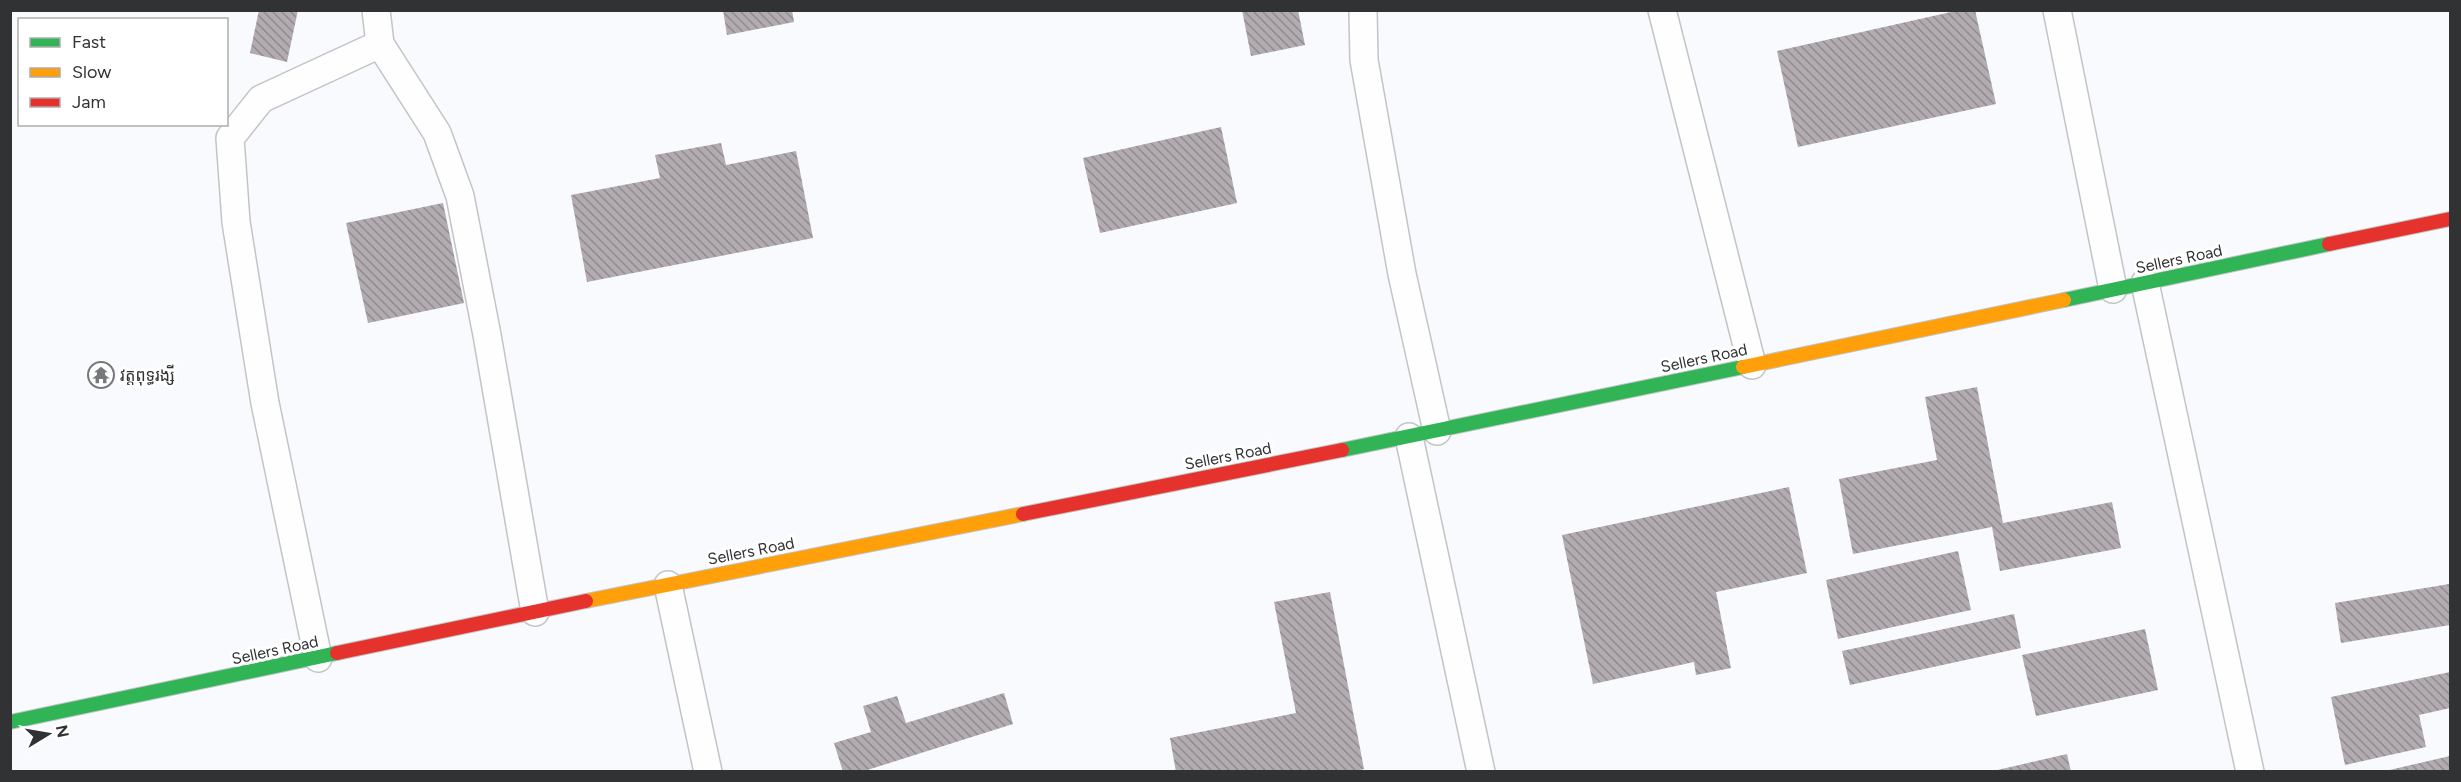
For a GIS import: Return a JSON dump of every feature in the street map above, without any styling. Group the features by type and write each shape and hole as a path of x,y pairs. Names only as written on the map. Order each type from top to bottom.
{"street":[{"name":"Sellers Road","path":"10,722 535,612 1409,437 2451,219"}],"lane":[{"path":"376,10 380,44 437,133 460,196 487,335 535,612"},
{"path":"1363,10 1364,60 1402,274 1437,430"},
{"path":"1662,10 1752,365"},
{"path":"2057,10 2114,290"},
{"path":"318,658 265,403 236,222 230,138 261,99 380,44"},
{"path":"2145,283 2250,771"},
{"path":"1409,437 1481,771"},
{"path":"668,585 708,771"}],"building":[{"path":"259,10 298,10 287,62 250,53"},
{"path":"723,10 792,10 794,22 727,35"},
{"path":"1242,10 1298,10 1305,45 1251,56"},
{"path":"1960,10 1975,10 1996,104 1798,147 1777,51"},
{"path":"1221,127 1237,203 1100,233 1083,158"},
{"path":"721,143 726,165 796,151 813,238 587,282 571,195 660,178 655,155"},
{"path":"443,203 464,303 368,323 346,223"},
{"path":"1977,387 2003,523 2112,502 2121,548 2000,571 1992,527 1853,554 1839,479 1937,460 1925,397"},
{"path":"1789,487 1807,573 1716,592 1731,668 1696,675 1694,662 1593,684 1562,535"},
{"path":"1958,551 1971,610 1838,639 1826,580"},
{"path":"2449,584 2450,625 2341,643 2335,603"},
{"path":"1330,592 1364,769 1353,772 1176,772 1170,738 1296,713 1274,602"},
{"path":"2014,614 2021,648 1850,685 1842,651"},
{"path":"2145,629 2158,690 2036,716 2022,655"},
{"path":"2450,672 2450,708 2419,715 2426,747 2345,765 2331,697"},
{"path":"1004,693 1013,724 861,772 843,772 834,743 871,732 863,706 897,696 906,723"},
{"path":"2067,754 2071,772 1993,772 1993,771"},
{"path":"2450,756 2450,772 2385,772 2385,771"}],"traffic: fast":[{"path":"2064,300 2329,244"},
{"path":"1342,450 1743,367"},
{"path":"10,722 337,653"}],"traffic: slow":[{"path":"1743,367 2064,300"},
{"path":"586,601 1023,514"}],"traffic: jam":[{"path":"2329,244 2450,219"},
{"path":"1023,514 1342,450"},
{"path":"337,653 586,601"}],"place":[{"name":"វត្តពុទ្ធរង្សី","path":"101,375"}]}
